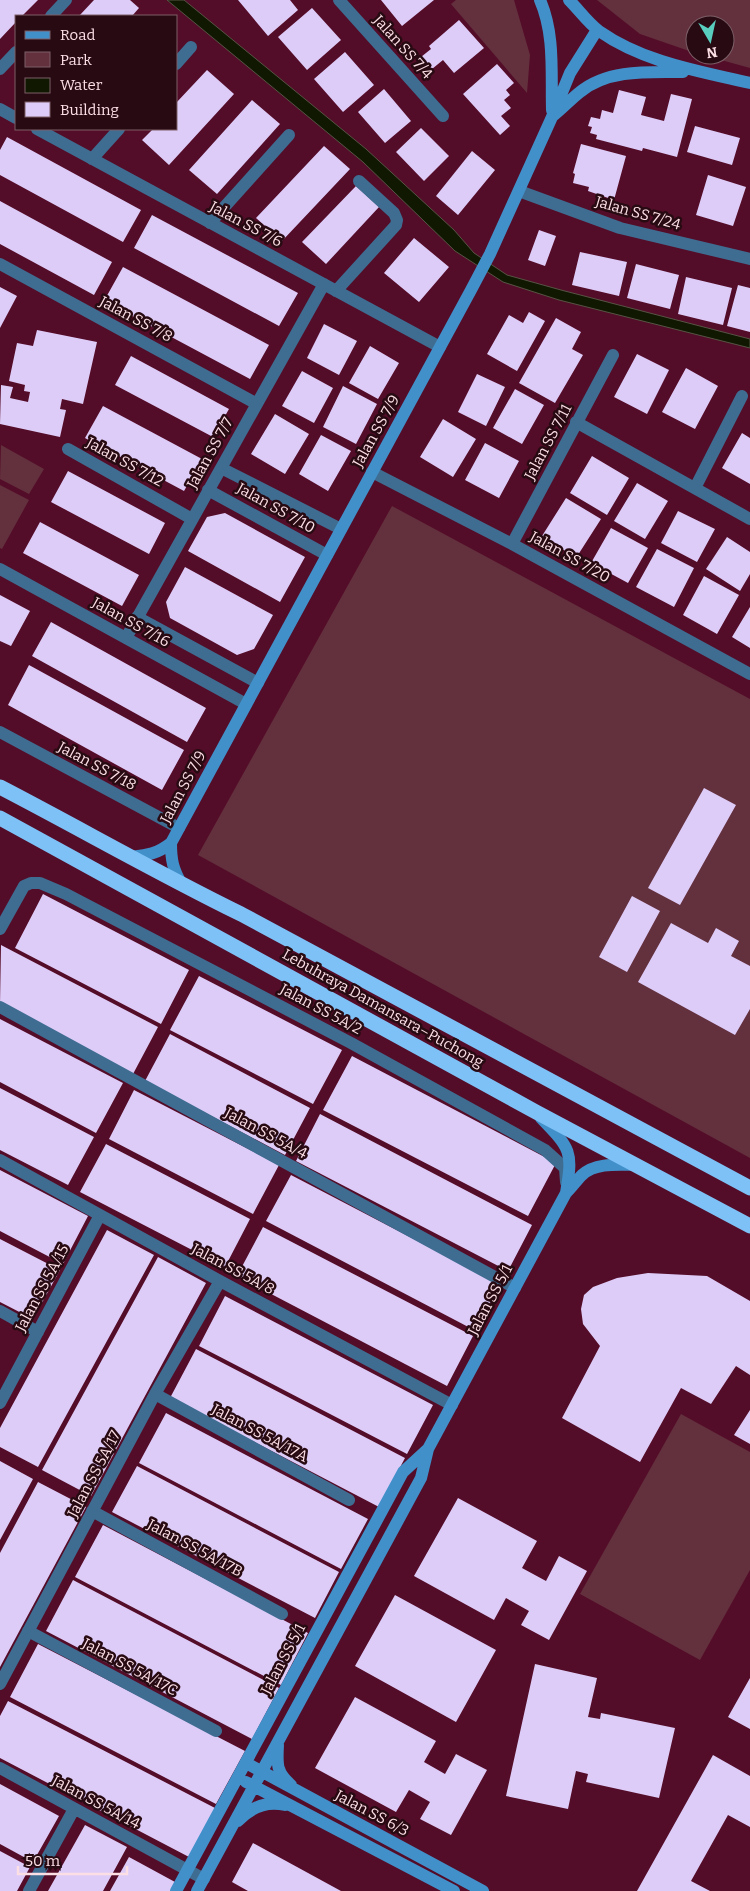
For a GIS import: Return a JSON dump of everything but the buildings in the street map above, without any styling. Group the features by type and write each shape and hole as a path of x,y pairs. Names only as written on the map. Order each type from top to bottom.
{"highway":[{"name":"Lebuhraya Damansara–Puchong","path":"0,787 106,842 183,886 241,914 750,1188"},
{"name":"Lebuhraya Damansara–Puchong","path":"0,818 536,1112 750,1226"}],"street":[{"path":"52,15 66,0"},
{"name":"Jalan SS 7/4","path":"339,0 443,116"},
{"path":"540,0 545,11 551,48 552,117"},
{"path":"569,0 597,30 640,54 659,61 750,83"},
{"name":"Jalan SS 7/9","path":"183,886 174,871 171,860 172,842 490,254 570,73 597,30"},
{"path":"178,62 191,47"},
{"path":"0,68 15,53"},
{"path":"552,117 580,92 593,83 610,76 641,72 701,72"},
{"path":"0,109 15,117"},
{"name":"Jalan SS 7/6","path":"38,130 440,347"},
{"path":"92,159 118,130"},
{"path":"210,223 289,135"},
{"path":"336,290 396,225 397,220 394,213 359,180"},
{"name":"Jalan SS 7/24","path":"518,191 620,228 750,259"},
{"name":"Jalan SS 7/8","path":"0,264 257,404"},
{"name":"Jalan SS 7/7","path":"126,638 324,284"},
{"name":"Jalan SS 7/11","path":"512,544 576,422 614,355"},
{"path":"694,488 742,396"},
{"path":"576,422 750,519"},
{"name":"Jalan SS 7/12","path":"68,449 192,519"},
{"name":"Jalan SS 7/10","path":"221,468 341,530"},
{"name":"Jalan SS 7/20","path":"372,472 512,544 750,674"},
{"name":"Jalan SS 7/10","path":"208,490 328,555"},
{"name":"Jalan SS 7/16","path":"0,569 246,704"},
{"path":"137,617 258,683"},
{"name":"Jalan SS 7/18","path":"0,732 179,828"},
{"name":"Jalan SS 7/9","path":"131,857 149,855 161,851 172,842"},
{"name":"Jalan SS 5A/2","path":"0,929 24,886 31,883 40,883 66,894 351,1043 545,1150 565,1168 566,1193"},
{"name":"Jalan SS 5A/4","path":"0,1007 515,1288"},
{"name":"Jalan SS 5/1","path":"536,1112 558,1135 570,1157 566,1193"},
{"name":"Jalan SS 5A/8","path":"0,1160 220,1281 452,1405"},
{"name":"Jalan SS 5/1","path":"197,1891 421,1478 428,1449 566,1193 584,1173 595,1168 607,1165 637,1165"},
{"name":"Jalan SS 5A/15","path":"0,1403 100,1215"},
{"name":"Jalan SS 5A/17","path":"0,1684 155,1394 220,1281"},
{"path":"0,1311 38,1332"},
{"name":"Jalan SS 5A/17A","path":"155,1394 349,1500"},
{"name":"Jalan SS 5/1","path":"176,1891 403,1472 428,1449"},
{"name":"Jalan SS 5A/17B","path":"92,1511 282,1614"},
{"name":"Jalan SS 5A/17C","path":"28,1631 216,1731"},
{"path":"278,1742 277,1766 285,1780 301,1793"},
{"name":"Jalan SS 6/3","path":"246,1762 483,1891"},
{"name":"Jalan SS 5A/14","path":"0,1768 204,1879"},
{"name":"Jalan SS 6/3","path":"237,1778 295,1806 450,1889"},
{"path":"231,1829 248,1811 268,1804 295,1806"},
{"path":"29,1891 74,1809"},
{"path":"450,1889 453,1874"}],"green space":[{"path":"456,0 514,0 530,55 527,93 451,4"},
{"path":"597,0 750,0 750,68 735,64 735,15 685,15 685,50 640,34"},
{"path":"1,445 44,469 29,494 0,479"},
{"path":"0,485 29,500 2,549 0,548"},
{"path":"392,506 750,699 750,1158 198,855"},
{"path":"681,1414 750,1452 750,1570 700,1660 580,1594"}],"water":[{"path":"167,0 184,0 366,149 454,230 474,253 507,275 750,339 750,348 559,300 503,282 455,251 363,162"}]}
